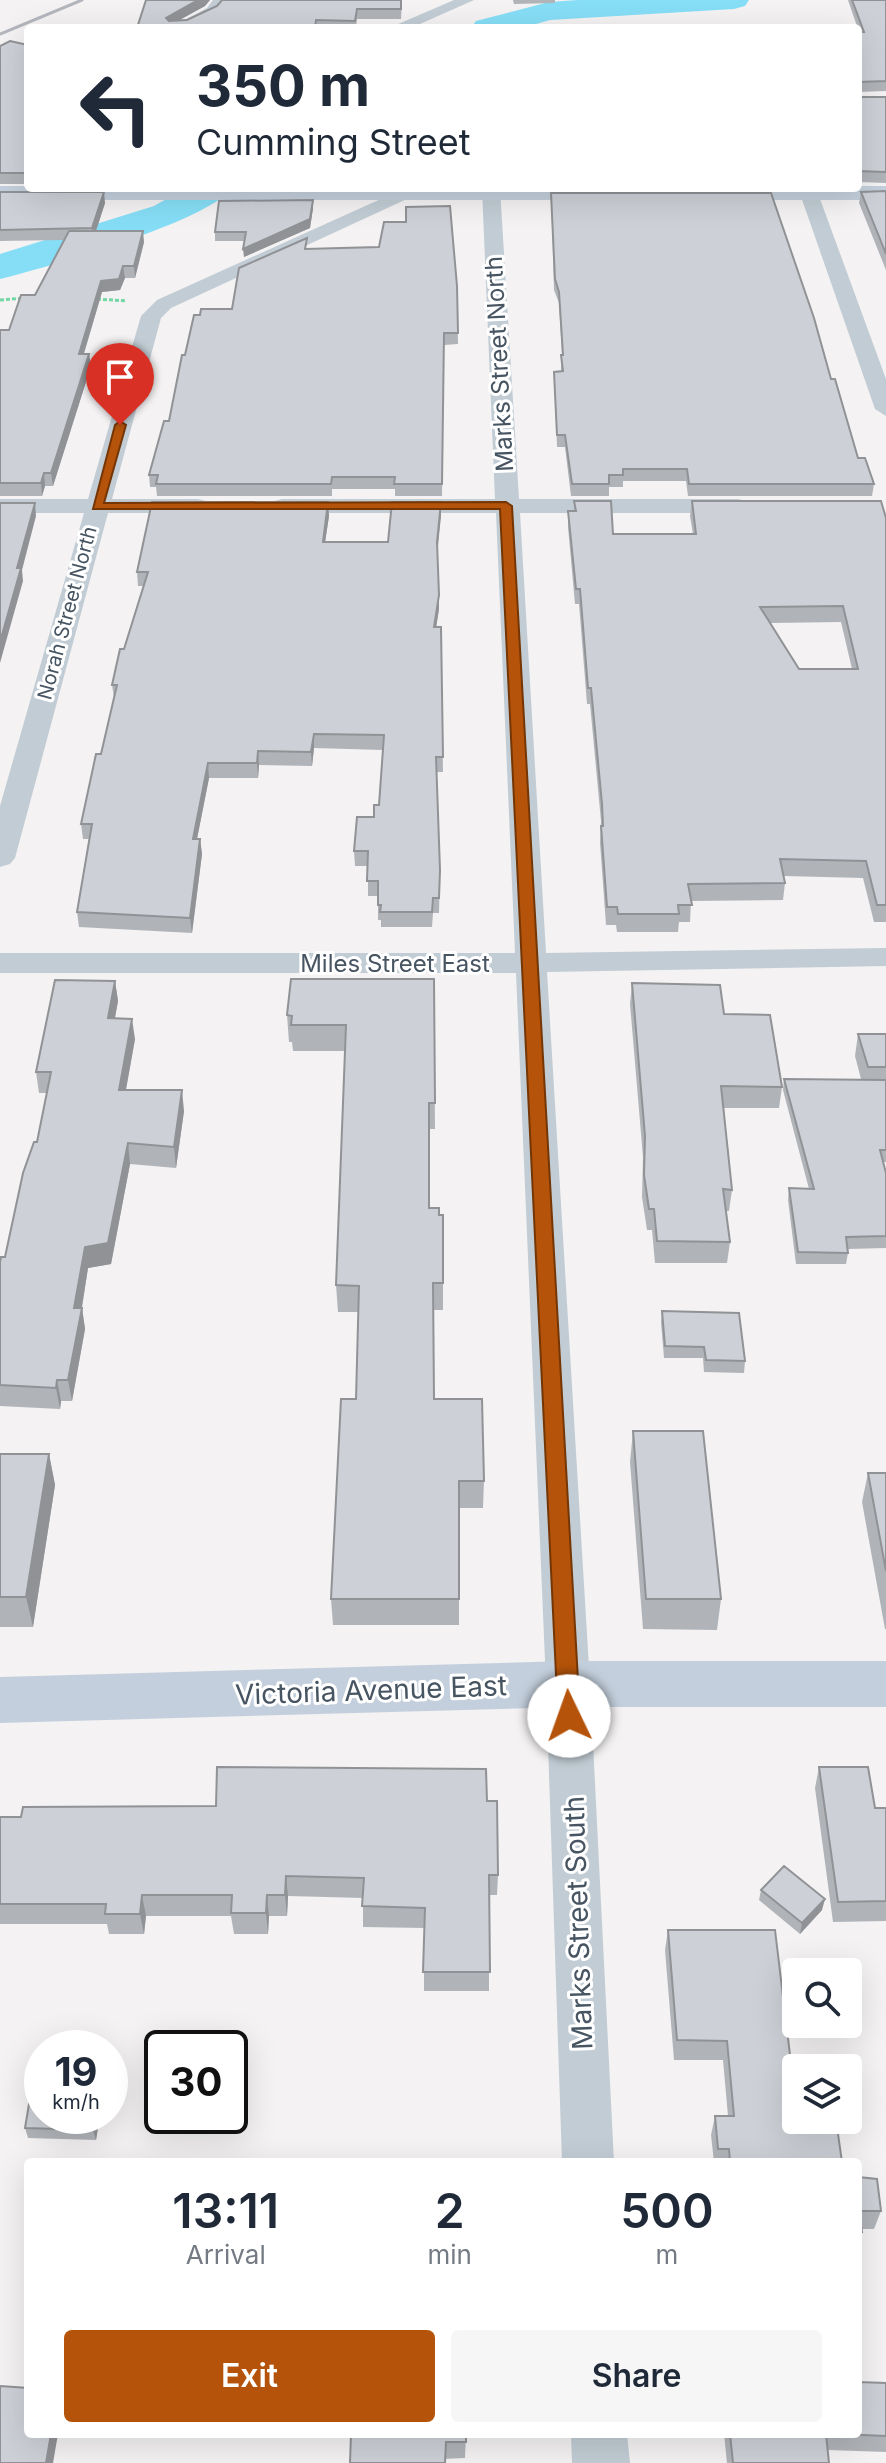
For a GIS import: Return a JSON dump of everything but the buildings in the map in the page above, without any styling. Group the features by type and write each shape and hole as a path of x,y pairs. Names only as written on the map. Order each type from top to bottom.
{"street":[{"path":"186,24 213,11 220,0"},
{"path":"407,24 467,0"},
{"path":"0,193 24,191"},
{"path":"117,192 462,192"},
{"name":"Marks Street North","path":"491,192 568,1684"},
{"path":"562,192 634,193"},
{"path":"682,193 724,192"},
{"path":"809,192 886,409"},
{"path":"860,192 886,193"},
{"path":"164,304 403,194"},
{"name":"Norah Street North","path":"0,858 151,316 164,304"},
{"path":"0,506 223,506"},
{"path":"254,506 759,506"},
{"name":"Miles Street East","path":"0,963 530,963 886,957"},
{"name":"Victoria Avenue East","path":"0,1700 568,1684 886,1684"},
{"name":"Marks Street South","path":"568,1684 588,2158"},
{"path":"599,2438 601,2463"}],"path":[{"path":"0,300 34,298"},
{"path":"91,299 164,304"}],"waterway":[{"path":"502,24 549,11 734,0"},
{"path":"0,267 167,214 206,192"}],"railway":[{"path":"24,24 82,0"},
{"path":"0,34 24,24"}],"route":[{"path":"120,425 97,506 506,506 569,1716"}]}
